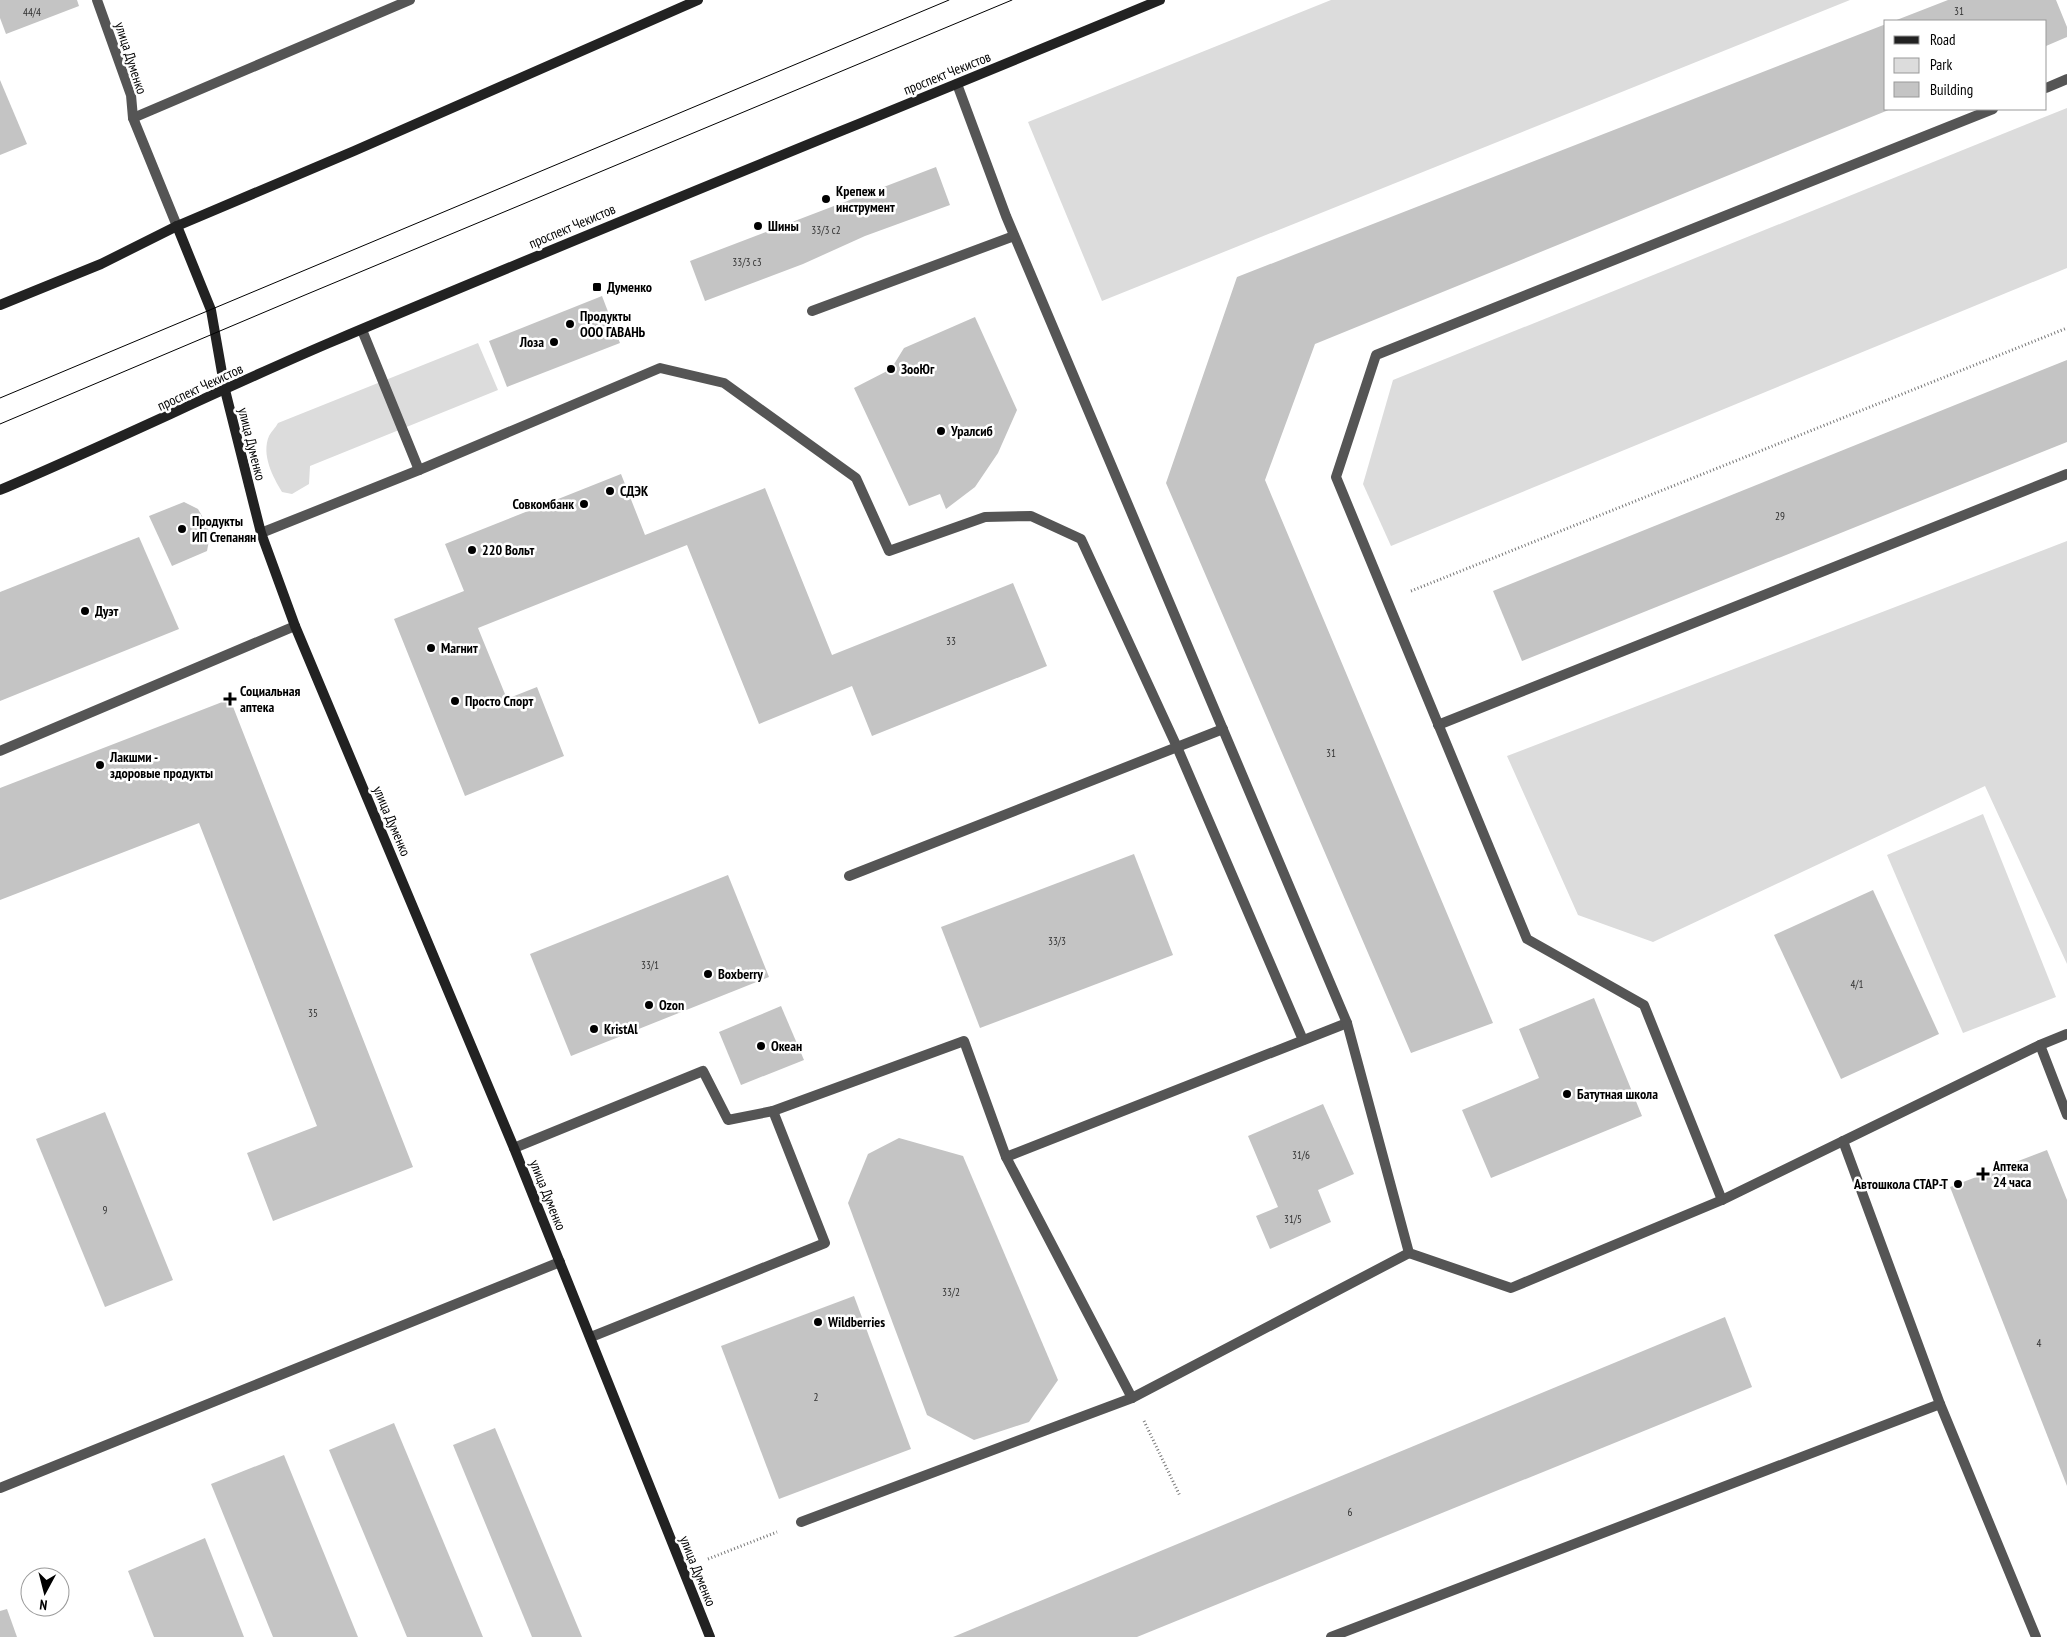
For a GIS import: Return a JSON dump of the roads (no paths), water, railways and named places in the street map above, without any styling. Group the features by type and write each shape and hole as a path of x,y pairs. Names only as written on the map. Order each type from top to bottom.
{"main road":[{"path":"0,305 101,264 177,226 354,151 698,0"},
{"name":"проспект Чекистов","path":"0,490 362,330 578,238 1160,0"},
{"name":"улица Думенко","path":"177,226 211,310 225,390 260,533 295,626 592,1337 710,1637"}],"street":[{"name":"улица Думенко","path":"97,0 131,95 134,118 177,226"},
{"path":"134,118 410,0"},
{"path":"2047,88 2067,79"},
{"path":"957,84 1014,236 1347,1023 1409,1253"},
{"path":"1722,1200 1644,1005 1527,939 1336,477 1376,355 1990,110"},
{"path":"812,311 1014,236"},
{"path":"362,330 419,470"},
{"path":"260,533 419,470 660,368 724,383 856,478 889,551 985,517 1032,516 1082,540 1177,747 1303,1040"},
{"path":"1438,725 2067,474"},
{"path":"0,751 295,626"},
{"path":"849,876 1223,729"},
{"path":"1006,1157 1347,1023"},
{"path":"801,1522 1132,1398 1409,1253 1511,1288 1722,1200 2040,1045 2067,1034"},
{"path":"514,1148 703,1071 728,1120 774,1111 964,1041 1006,1157 1132,1398"},
{"path":"2040,1045 2067,1115"},
{"path":"592,1337 824,1243 774,1111"},
{"path":"1843,1141 1940,1404 2036,1637"},
{"path":"0,1488 560,1262"},
{"path":"1331,1637 1940,1404"}],"tram line":[{"path":"0,398 949,0"},
{"path":"0,424 1012,0"}],"place":[{"name":"Крепеж и инструмент","path":"826,199"},
{"name":"Шины","path":"758,226"},
{"name":"Думенко","path":"597,287"},
{"name":"Продукты ООО ГАВАНЬ","path":"570,324"},
{"name":"Лоза","path":"554,342"},
{"name":"ЗооЮг","path":"891,369"},
{"name":"Уралсиб","path":"941,431"},
{"name":"СДЭК","path":"610,491"},
{"name":"Совкомбанк","path":"584,504"},
{"name":"Продукты ИП Степанян","path":"182,529"},
{"name":"220 Вольт","path":"472,550"},
{"name":"Дуэт","path":"85,611"},
{"name":"Магнит","path":"431,648"},
{"name":"Социальная аптека","path":"230,699"},
{"name":"Просто Спорт","path":"455,701"},
{"name":"Лакшми - здоровые продукты","path":"100,765"},
{"name":"Boxberry","path":"708,974"},
{"name":"Ozon","path":"649,1005"},
{"name":"KristAl","path":"594,1029"},
{"name":"Океан","path":"761,1046"},
{"name":"Батутная школа","path":"1567,1094"},
{"name":"Аптека 24 часа","path":"1983,1174"},
{"name":"Автошкола СТАР-Т","path":"1958,1184"},
{"name":"Wildberries","path":"818,1322"}]}
